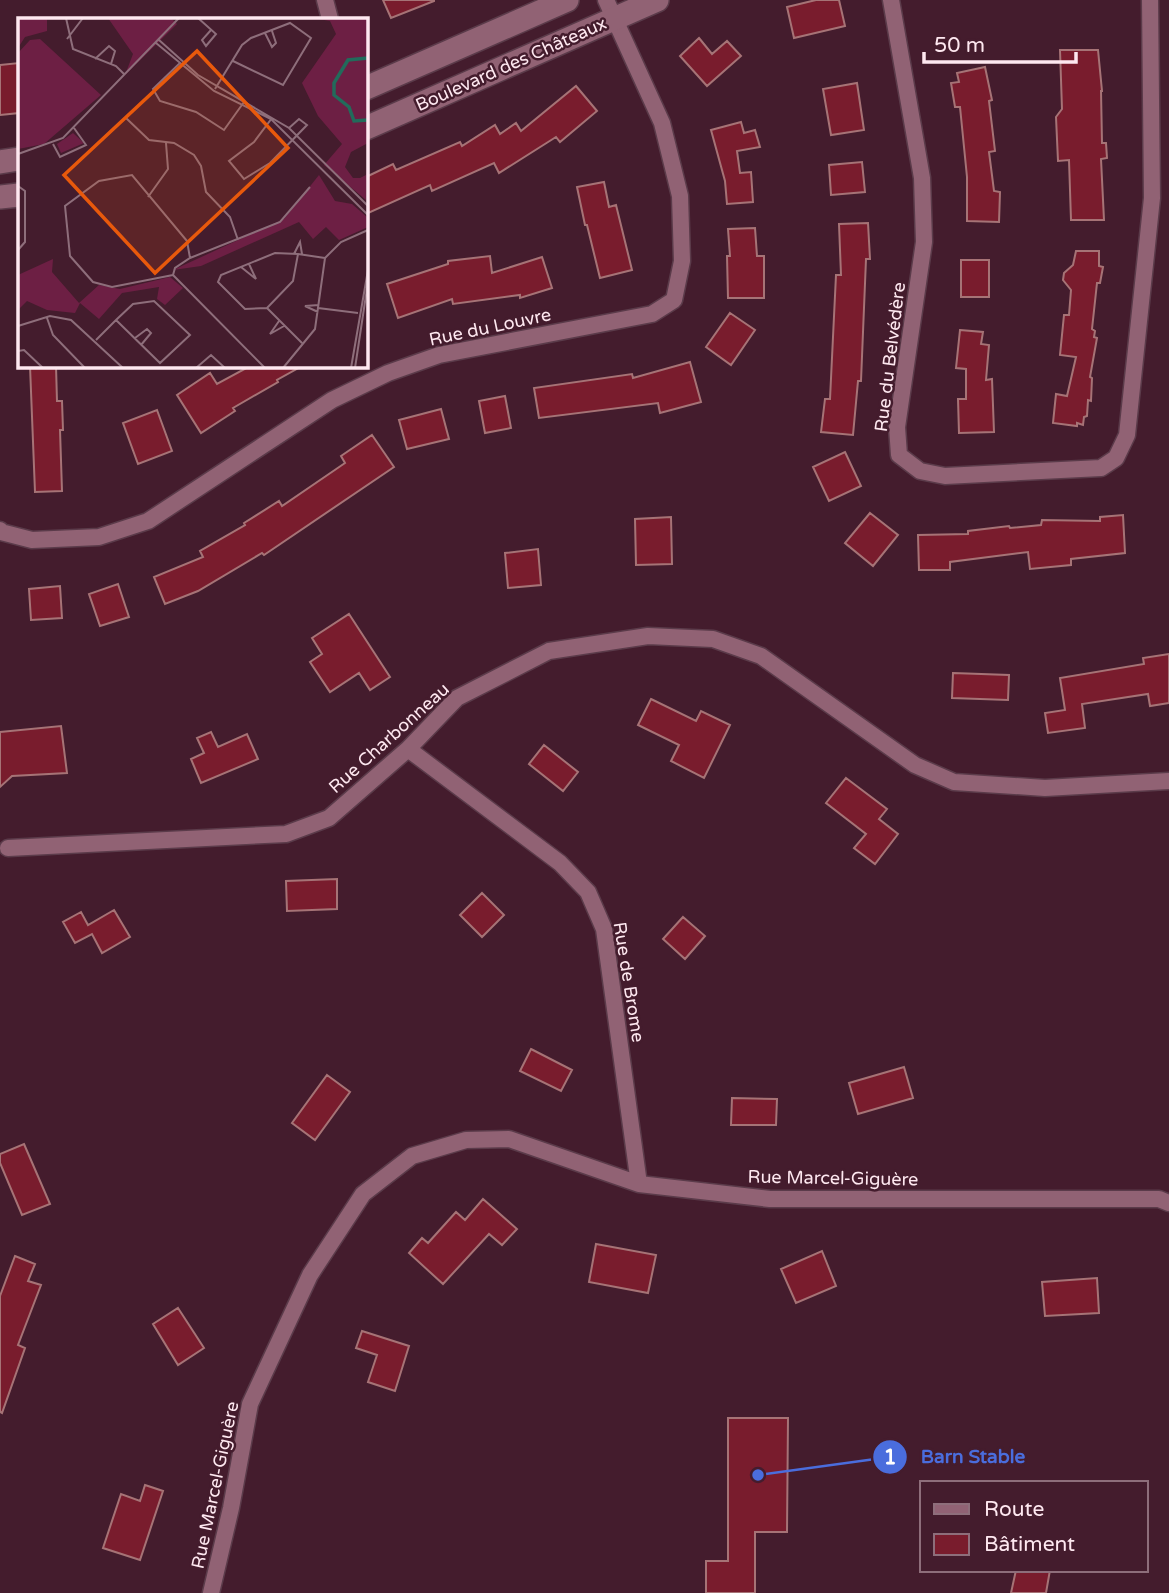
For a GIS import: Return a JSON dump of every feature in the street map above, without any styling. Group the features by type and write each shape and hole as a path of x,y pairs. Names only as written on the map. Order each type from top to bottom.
{"street":[{"path":"325,0 330,18"},
{"name":"Boulevard des Châteaux","path":"368,87 567,0"},
{"name":"Boulevard des Châteaux","path":"368,127 610,9 657,0"},
{"name":"Rue du Belvédère","path":"891,0 922,178 924,242 897,427 899,455 920,471 945,476 1101,468 1116,458 1127,435 1152,198 1150,0"},
{"name":"Rue du Louvre","path":"0,530 32,541 99,537 148,521 332,400 387,373 439,355 652,314 674,300 682,261 680,196 662,123 610,9"},
{"path":"0,162 18,159"},
{"path":"0,197 18,195"},
{"name":"Rue Charbonneau","path":"8,848 286,834 329,818 408,749 457,698 549,651 648,636 713,639 761,656 915,765 954,782 1045,788 1169,781"},
{"name":"Rue de Brome","path":"408,749 560,863 588,892 604,929 639,1184"},
{"name":"Rue Marcel-Giguère","path":"211,1593 231,1508 250,1404 310,1275 363,1194 412,1156 466,1140 509,1139 639,1184 770,1199 1159,1199 1169,1203"}],"building":[{"path":"383,0 434,0 434,1 391,18"},
{"path":"816,0 839,0 845,26 794,38 787,7"},
{"path":"699,38 712,54 727,41 741,56 707,86 680,56"},
{"path":"1060,50 1098,50 1102,91 1102,143 1106,143 1107,158 1101,159 1104,220 1071,220 1069,160 1058,161 1056,117 1062,109"},
{"path":"18,63 18,113 0,115 0,65"},
{"path":"985,67 992,100 989,101 995,151 989,152 994,191 1000,192 999,222 967,221 967,177 960,107 955,107 951,83 959,82 957,73"},
{"path":"857,83 864,130 831,135 823,89"},
{"path":"576,86 597,111 560,142 556,137 499,173 494,163 432,191 430,185 368,213 368,176 393,164 396,170 460,142 462,146 495,125 500,134 516,123 521,131"},
{"path":"741,122 744,133 755,130 760,147 737,151 740,173 751,172 753,202 727,204 725,181 711,130"},
{"path":"862,162 865,192 831,195 829,165"},
{"path":"604,182 609,207 616,205 632,270 600,278 577,187"},
{"path":"868,223 870,259 866,259 861,381 858,381 853,435 821,432 825,399 830,399 836,275 841,275 839,224"},
{"path":"755,228 757,256 764,256 764,298 728,298 728,229"},
{"path":"1076,251 1099,251 1099,266 1103,267 1100,283 1097,283 1092,329 1095,331 1094,337 1097,338 1090,377 1091,401 1088,400 1087,416 1084,417 1083,425 1077,423 1077,426 1053,423 1056,394 1067,396 1076,357 1060,355 1064,315 1069,315 1071,290 1063,280 1064,273 1073,265"},
{"path":"490,256 492,273 542,257 552,288 520,298 520,295 453,304 452,299 398,318 387,284 448,264 448,261"},
{"path":"961,260 989,260 989,297 961,297"},
{"path":"730,313 755,330 731,365 706,347"},
{"path":"960,330 983,332 981,344 989,345 986,380 992,379 994,432 959,433 958,399 966,399 966,369 956,368"},
{"path":"690,362 701,402 660,413 658,403 539,418 534,388 632,374 633,378"},
{"path":"30,368 56,368 57,401 62,401 62,491 35,492"},
{"path":"246,368 298,368 233,408 235,411 201,433 177,395 210,373 217,384"},
{"path":"505,396 511,428 485,433 479,401"},
{"path":"441,409 449,439 407,449 399,420"},
{"path":"157,410 172,451 138,464 123,423"},
{"path":"372,435 394,467 264,555 262,553 198,591 165,604 154,577 203,557 200,551 279,501 282,506 345,463 341,456"},
{"path":"845,452 861,486 829,501 813,467"},
{"path":"870,513 898,535 873,566 845,543"},
{"path":"1123,515 1125,553 1071,559 1071,565 1030,569 1028,552 950,562 950,570 919,570 918,535 968,534 968,531 1041,525 1042,520 1100,521 1100,517"},
{"path":"671,517 672,564 636,565 635,519"},
{"path":"538,549 541,585 508,588 505,553"},
{"path":"118,584 129,617 100,626 89,594"},
{"path":"60,586 62,618 31,620 29,589"},
{"path":"349,614 390,677 370,690 359,673 330,692 310,662 322,654 312,638"},
{"path":"1169,654 1169,703 1150,706 1148,694 1082,704 1085,728 1048,733 1045,713 1065,710 1060,678 1144,664 1143,658"},
{"path":"953,673 1009,675 1008,700 952,698"},
{"path":"651,699 696,721 701,711 730,725 704,778 671,761 679,745 638,725"},
{"path":"61,726 67,773 12,776 0,787 0,732"},
{"path":"211,732 218,747 247,734 258,759 201,783 191,759 204,753 197,738"},
{"path":"544,745 578,772 563,791 529,764"},
{"path":"846,778 887,809 879,819 898,834 875,864 854,848 866,834 826,803"},
{"path":"337,879 337,909 287,911 286,881"},
{"path":"482,893 504,915 482,937 460,915"},
{"path":"114,910 130,937 102,953 92,934 75,943 63,922 81,912 88,925"},
{"path":"683,917 705,936 685,959 663,939"},
{"path":"531,1049 572,1070 561,1091 520,1071"},
{"path":"904,1067 913,1098 858,1114 849,1083"},
{"path":"327,1075 350,1092 315,1140 292,1123"},
{"path":"732,1098 777,1099 776,1125 731,1125"},
{"path":"24,1144 50,1204 22,1215 0,1163 0,1154"},
{"path":"483,1199 517,1229 502,1245 489,1234 443,1284 409,1253 422,1238 428,1243 456,1212 465,1220"},
{"path":"596,1244 656,1255 648,1293 589,1282"},
{"path":"822,1251 836,1286 796,1303 781,1269"},
{"path":"15,1256 35,1264 28,1281 41,1285 18,1345 25,1348 2,1413 0,1296"},
{"path":"1097,1278 1099,1313 1045,1316 1042,1282"},
{"path":"178,1308 204,1348 178,1365 153,1324"},
{"path":"362,1331 409,1346 395,1391 368,1382 377,1355 356,1348"},
{"path":"728,1418 788,1418 787,1532 755,1532 755,1593 706,1593 706,1561 728,1561"},
{"path":"145,1485 163,1491 140,1560 103,1548 121,1494 140,1501"},
{"path":"1016,1572 1050,1572 1046,1593 1011,1593"}],"place":[{"name":"Barn Stable","path":"758,1475"}]}
